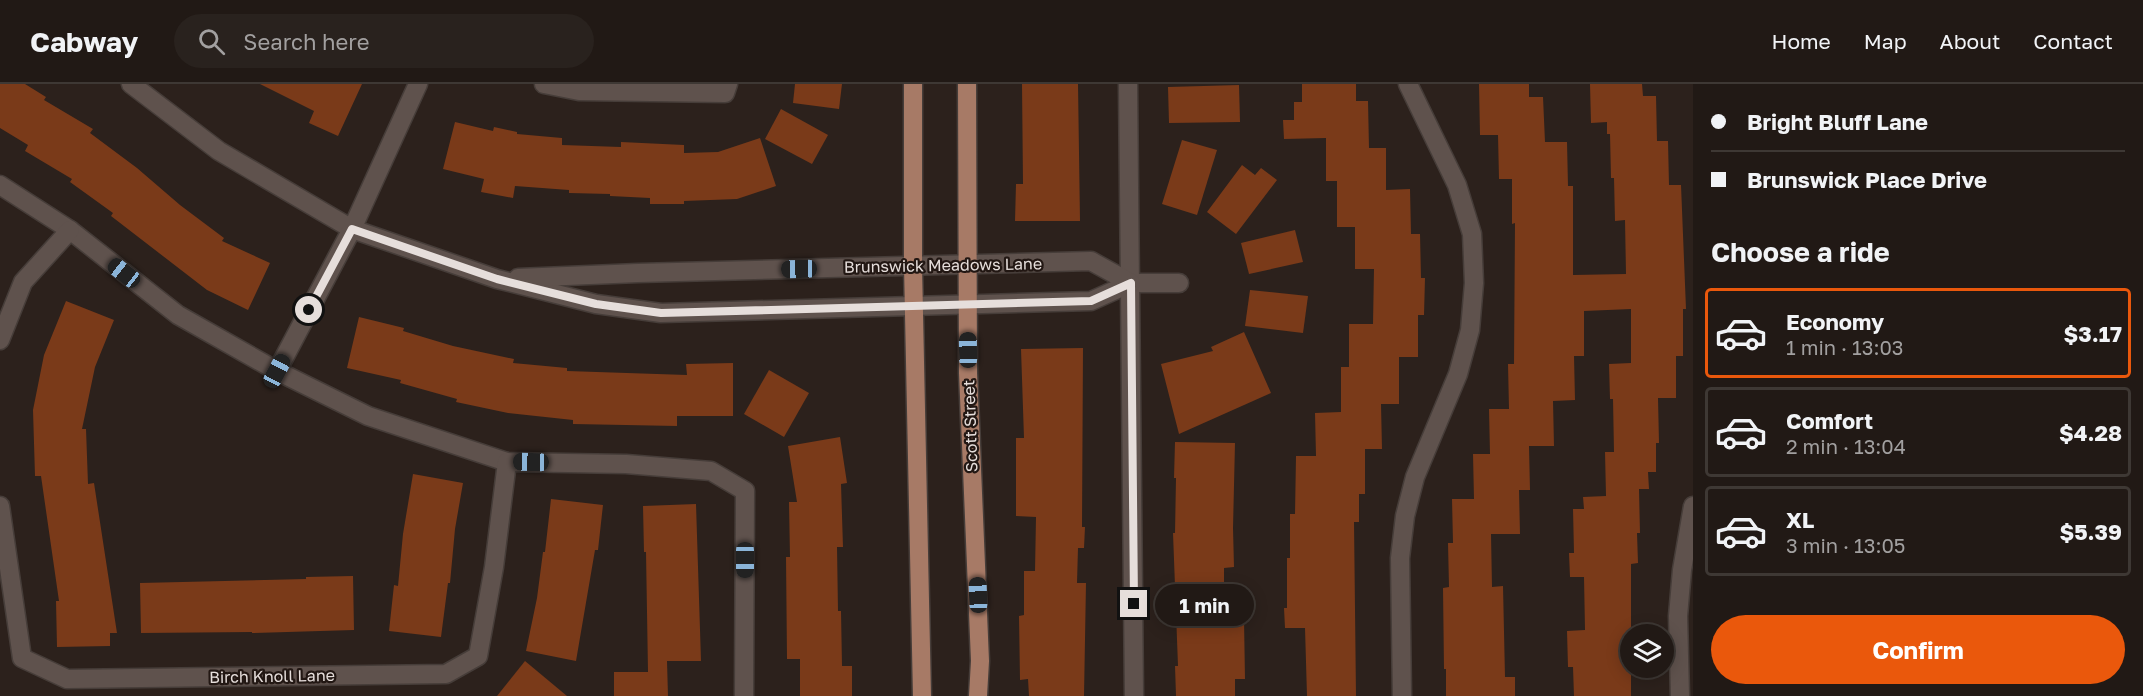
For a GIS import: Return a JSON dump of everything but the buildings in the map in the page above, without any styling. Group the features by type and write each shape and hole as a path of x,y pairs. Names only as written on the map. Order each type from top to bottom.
{"main road":[{"path":"913,84 913,266 922,696"},
{"name":"Scott Street","path":"967,84 968,373 980,661 978,696"}],"street":[{"name":"Brunswick Meadows Lane","path":"131,84 219,151 352,229 497,279 596,304 661,313 1091,301 1131,283 1179,283"},
{"path":"277,371 352,229 418,84"},
{"path":"544,84 579,91 727,89"},
{"path":"1128,84 1134,696"},
{"path":"1402,696 1400,558 1405,516 1415,477 1458,374 1470,330 1474,283 1472,234 1457,185 1408,84"},
{"path":"0,185 70,230 178,315 277,371 368,416 507,462 626,464 711,471 745,491 744,696"},
{"path":"0,340 23,282 70,230"},
{"name":"Brunswick Meadows Lane","path":"497,279 1091,261 1131,283"},
{"name":"Birch Knoll Lane","path":"0,506 3,552 22,657 67,679 446,674 478,656 494,567 507,462"},
{"path":"1680,696 1678,616 1682,570 1693,506"}],"route":[{"path":"309,310 352,229 497,279 596,304 661,313 1091,301 1131,283 1134,604"}]}
